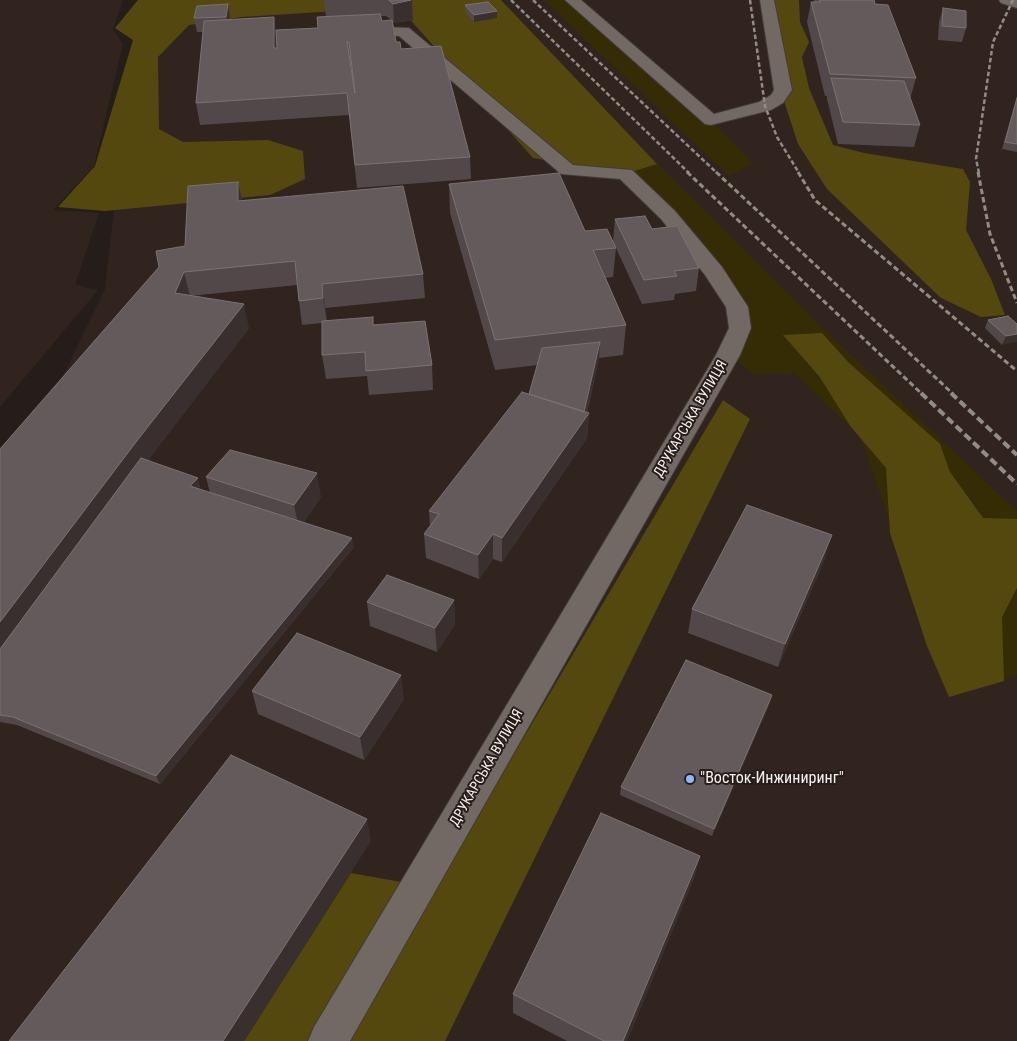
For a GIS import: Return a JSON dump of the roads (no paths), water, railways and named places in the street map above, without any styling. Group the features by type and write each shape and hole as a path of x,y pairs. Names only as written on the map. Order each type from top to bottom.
{"street":[{"path":"572,0 711,120 765,106 777,98 782,90 767,0"},
{"path":"1006,0 1017,4"},
{"name":"ДРУКАРСЬКА ВУЛИЦЯ","path":"328,1041 728,356 740,328 737,307 714,272 668,215 625,174 568,170 403,31 343,32"}],"railway":[{"path":"511,0 689,173"},
{"path":"533,0 717,173"},
{"path":"750,0 765,106 777,137 799,173"},
{"path":"979,173 976,159 993,42 1013,0"},
{"path":"687,172 922,394"},
{"path":"716,172 953,394"},
{"path":"798,172 815,200 1017,371"},
{"path":"978,172 990,234 1017,303"},
{"path":"921,393 1017,484"},
{"path":"951,393 1017,455"}],"place":[{"name":"\"Восток-Инжиниринг\"","path":"690,779"}]}
